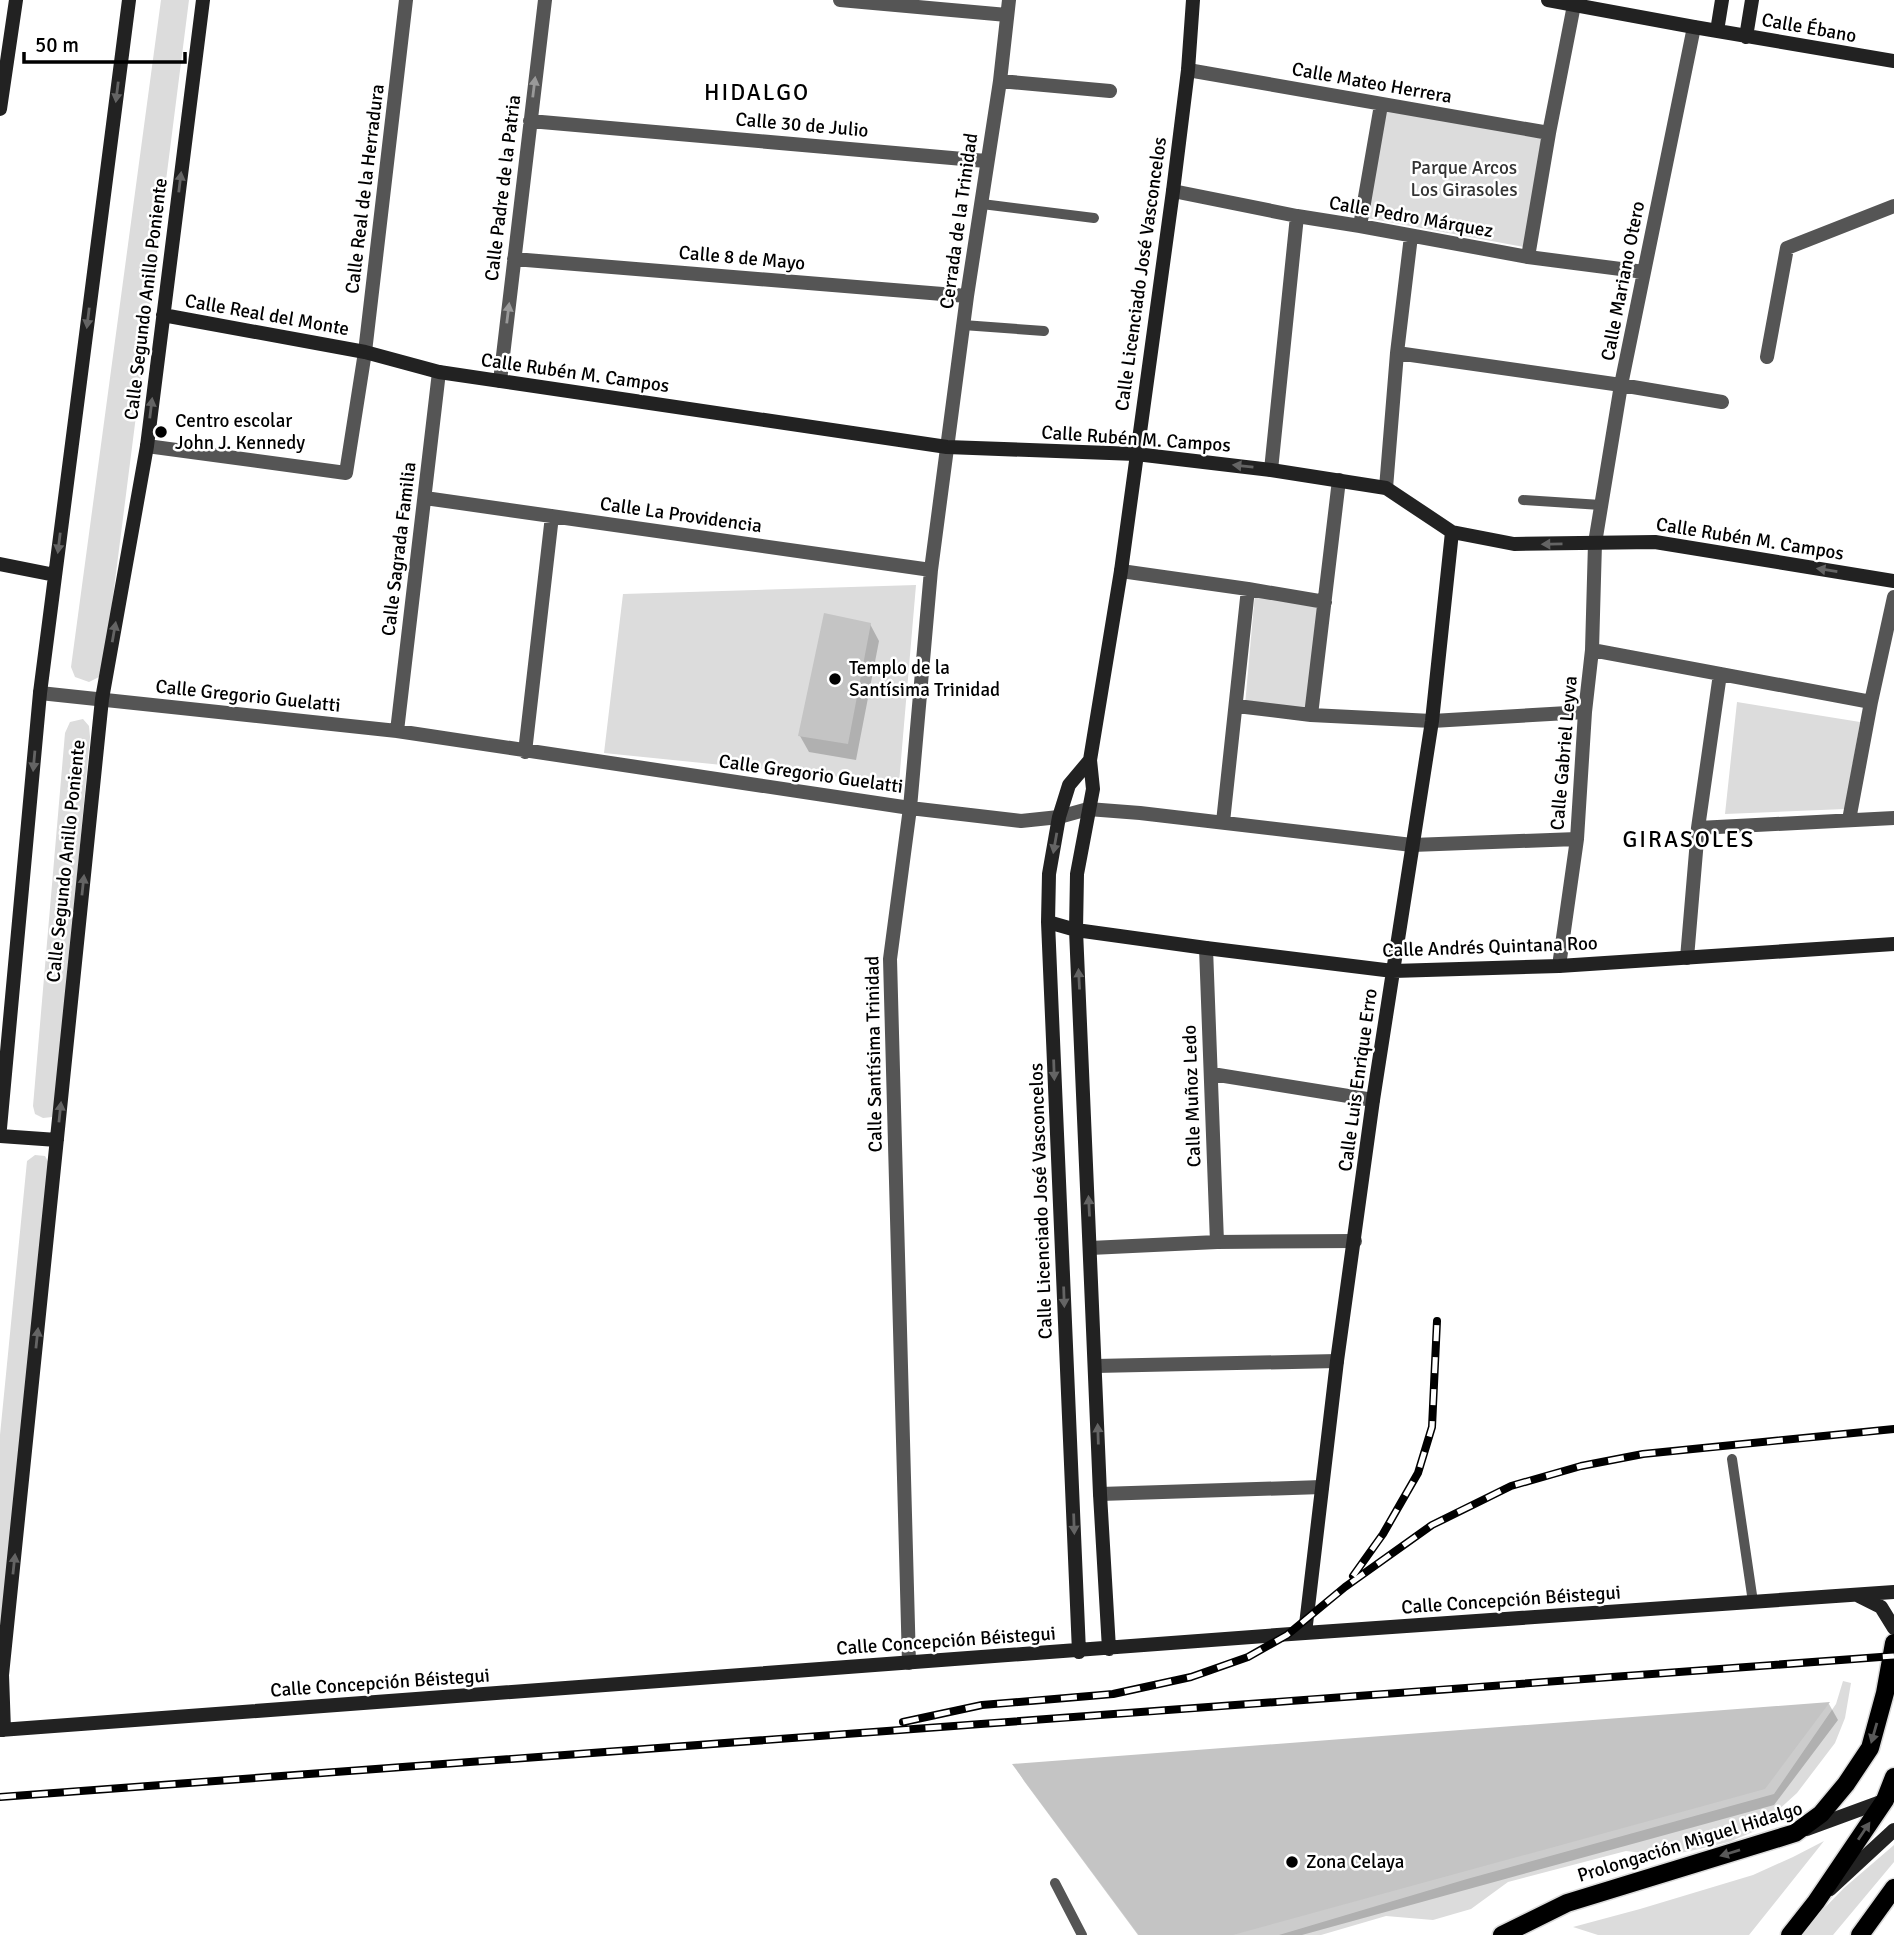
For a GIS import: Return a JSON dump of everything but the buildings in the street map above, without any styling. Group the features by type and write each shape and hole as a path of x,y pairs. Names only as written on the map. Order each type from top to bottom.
{"main road":[{"path":"1795,1833 1821,1814 1846,1784 1870,1748 1885,1693 1894,1643"},
{"path":"1790,1935 1889,1799 1894,1777"},
{"name":"Prolongación Miguel Hidalgo","path":"1502,1935 1567,1903 1795,1833"},
{"path":"1860,1935 1894,1888"}],"street":[{"path":"1,100 16,0"},
{"name":"Calle Segundo Anillo Poniente","path":"0,1128 40,693 129,0"},
{"name":"Calle Segundo Anillo Poniente","path":"2,1730 1,1676 102,699 146,446 203,0"},
{"name":"Calle Real de la Herradura","path":"146,446 346,473 365,352 406,0"},
{"name":"Calle Padre de la Patria","path":"499,381 545,0"},
{"path":"840,0 1007,15"},
{"name":"Cerrada de la Trinidad","path":"947,447 986,161 1000,81 1009,0"},
{"name":"Calle Licenciado José Vasconcelos","path":"1110,1649 1100,1494 1076,930 1077,874 1093,789 1090,760 1121,571 1173,191 1188,70 1193,0"},
{"name":"Calle Ébano","path":"1548,0 1894,61"},
{"path":"1717,31 1722,0"},
{"path":"1746,37 1752,0"},
{"path":"1528,257 1574,5"},
{"name":"Calle Mariano Otero","path":"1595,543 1621,385 1694,27"},
{"name":"Calle Mateo Herrera","path":"1188,70 1549,133"},
{"path":"1000,81 1110,91"},
{"path":"1360,226 1381,105"},
{"name":"Calle 30 de Julio","path":"530,121 986,161"},
{"name":"Calle Pedro Márquez","path":"1173,191 1528,257 1644,272"},
{"path":"1767,357 1787,248 1894,206"},
{"path":"1271,470 1297,216"},
{"path":"1386,488 1397,353 1411,236"},
{"name":"Calle 8 de Mayo","path":"514,259 967,296"},
{"name":"Calle Real del Monte","path":"163,315 365,352"},
{"name":"Calle Rubén M. Campos","path":"365,352 439,372 947,447 1136,454 1339,480 1386,488 1452,532 1514,544 1654,542 1894,581"},
{"path":"1397,353 1722,402"},
{"name":"Calle Sagrada Familia","path":"397,731 439,372"},
{"name":"Calle Santísima Trinidad","path":"909,1662 890,959 910,808 931,570 947,447"},
{"path":"1311,715 1339,480"},
{"name":"Calle La Providencia","path":"425,498 931,570"},
{"path":"525,752 552,516"},
{"name":"Calle Luis Enrique Erro","path":"1305,1633 1337,1361 1373,1100 1432,721 1452,532"},
{"name":"Calle Gabriel Leyva","path":"1559,966 1577,839 1592,650 1595,543"},
{"path":"0,564 55,575"},
{"path":"1121,571 1325,602"},
{"path":"1223,822 1248,589"},
{"path":"1849,820 1894,597"},
{"path":"1592,650 1871,702"},
{"path":"1687,958 1698,828 1720,674"},
{"name":"Calle Gregorio Guelatti","path":"40,693 397,731 910,808 1021,821 1059,817 1088,809 1412,845 1577,839"},
{"path":"1237,706 1311,715 1432,721 1585,712"},
{"name":"Calle Licenciado José Vasconcelos","path":"1079,1651 1048,922 1049,874 1059,817 1069,785 1090,760"},
{"path":"1698,828 1894,818"},
{"name":"Calle Andrés Quintana Roo","path":"1048,922 1076,930 1393,971 1559,966 1894,944"},
{"name":"Calle Muñoz Ledo","path":"1206,948 1217,1242"},
{"path":"1212,1074 1373,1100"},
{"path":"0,1136 57,1140"},
{"path":"1090,1248 1217,1242 1355,1241"},
{"path":"1095,1366 1337,1361"},
{"path":"1100,1494 1322,1487"},
{"name":"Calle Concepción Béistegui","path":"2,1730 1894,1592"},
{"path":"1858,1595 1881,1608 1894,1628"},
{"name":"Prolongación Miguel Hidalgo","path":"1795,1833 1889,1799"},
{"path":"1816,1902 1894,1830"}],"lane":[{"path":"982,204 1094,218"},
{"path":"963,325 1044,331"},
{"path":"1523,500 1601,505"},
{"path":"1732,1459 1753,1602"},
{"path":"1055,1884 1082,1935"}],"green space":[{"path":"161,0 189,0 103,675 89,682 75,677 71,667"},
{"name":"Parque Arcos Los Girasoles","path":"1385,109 1546,138 1524,247 1367,218"},
{"path":"916,585 899,783 604,753 623,594"},
{"path":"1255,593 1319,608 1306,711 1245,705"},
{"path":"1737,702 1860,722 1845,809 1725,814"},
{"path":"83,719 89,726 90,737 56,1105 52,1117 43,1118 35,1114 33,1106 65,733 70,722"},
{"path":"35,1155 45,1156 51,1167 0,1662 0,1435 27,1161"},
{"path":"1843,1681 1851,1683 1845,1718 1835,1743 1797,1793 1755,1831 1729,1842 1666,1856 1626,1851 1508,1882 1471,1909 1433,1920 1386,1916 1321,1935 1279,1935 1467,1879 1774,1794 1836,1704"},
{"path":"1824,1841 1749,1935 1598,1935 1573,1927 1753,1875"},
{"path":"1894,1845 1894,1862 1833,1935 1798,1935 1844,1888"}],"railway":[{"path":"1353,1576 1383,1534 1418,1473 1432,1427 1437,1321"},
{"path":"903,1722 982,1705 1113,1694 1191,1677 1248,1657 1287,1635 1345,1587 1432,1525 1511,1486 1581,1466 1643,1454 1894,1429"},
{"path":"0,1797 1894,1656"}],"place":[{"name":"Centro escolar John J. Kennedy","path":"161,432"},
{"name":"Templo de la Santísima Trinidad","path":"835,679"},
{"name":"Zona Celaya","path":"1292,1862"}],"district":[{"name":"HIDALGO","path":"757,92"},
{"name":"GIRASOLES","path":"1689,839"}]}
